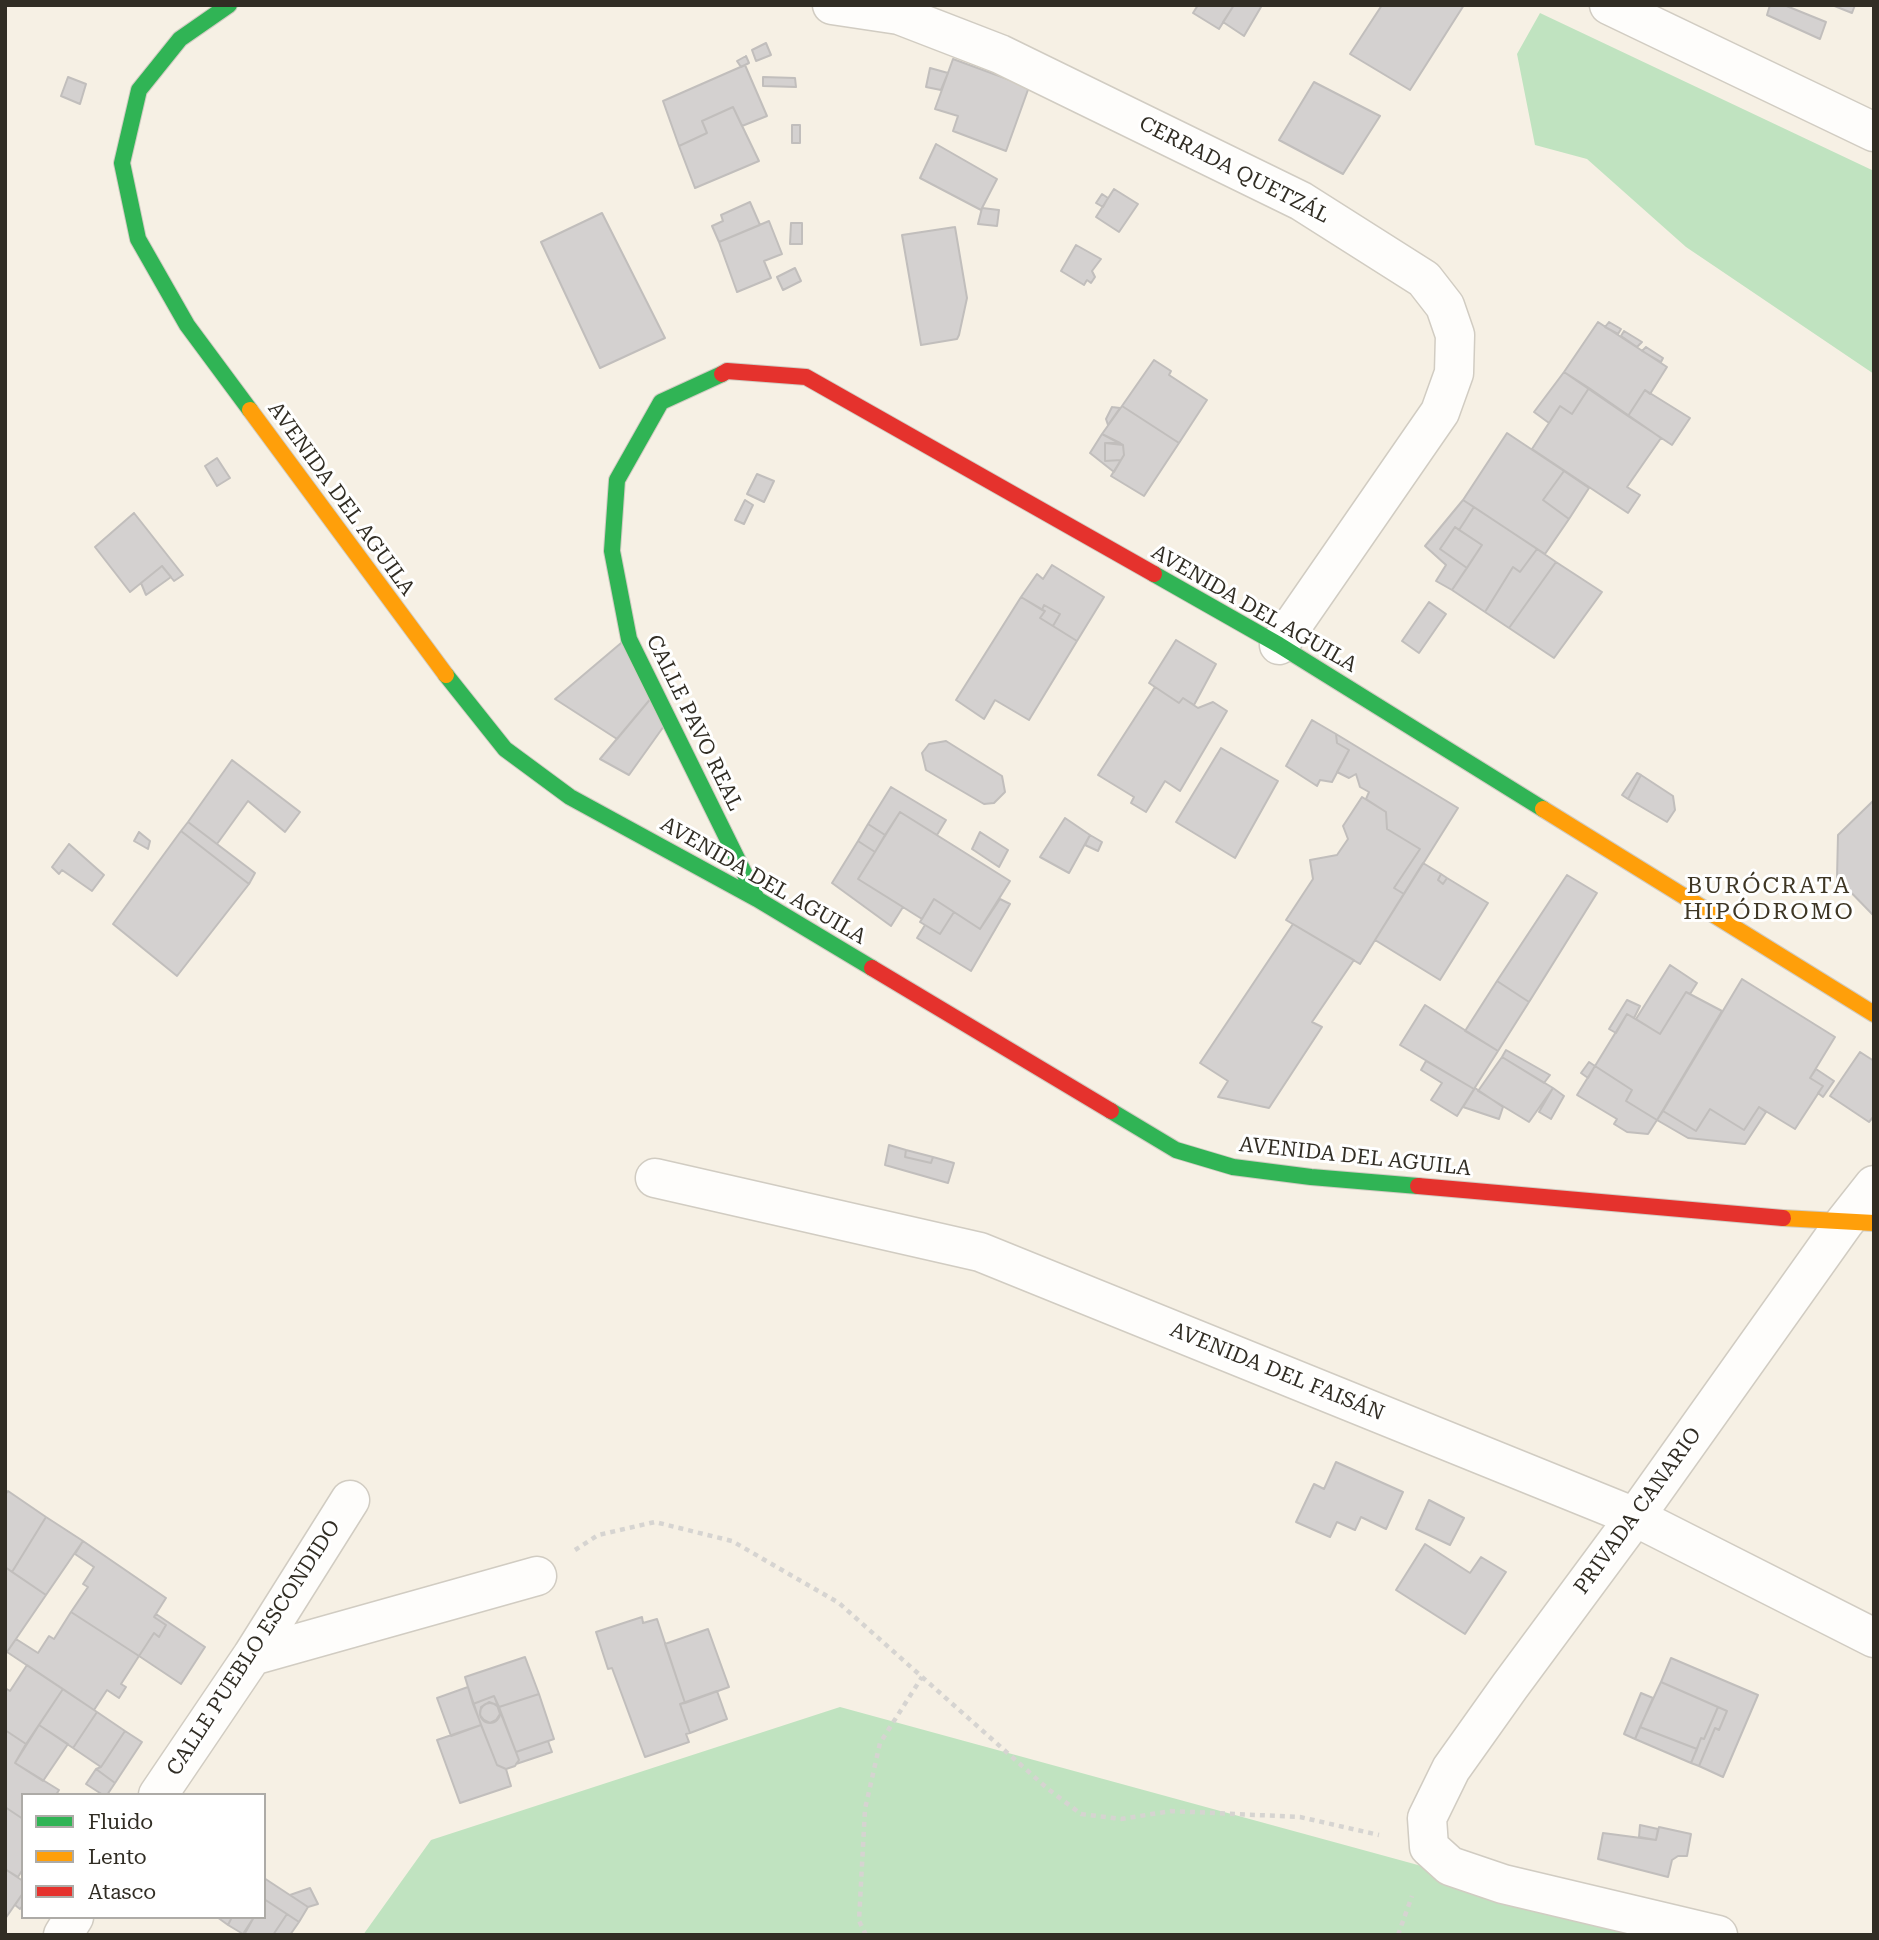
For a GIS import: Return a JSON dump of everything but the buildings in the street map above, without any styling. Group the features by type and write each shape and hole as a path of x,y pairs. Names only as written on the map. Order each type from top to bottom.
{"street":[{"name":"AVENIDA DEL AGUILA","path":"229,5 180,39 139,90 122,163 138,239 187,325 444,674 505,748 570,797 757,899 1176,1150 1233,1167 1311,1177 1859,1223"},
{"name":"CERRADA QUETZÁL","path":"832,5 899,15 1000,54 1301,201 1424,279 1445,306 1455,335 1454,373 1440,412 1279,645"},
{"path":"1609,5 1874,132"},
{"name":"AVENIDA DEL AGUILA","path":"660,402 727,371 806,377 1279,645 1874,1014"},
{"name":"CALLE PAVO REAL","path":"660,402 617,480 612,551 619,589 629,639 757,899"},
{"name":"AVENIDA DEL FAISÁN","path":"655,1178 980,1252 1635,1517 1874,1638"},
{"name":"PRIVADA CANARIO","path":"1429,1847 1427,1818 1451,1769 1635,1517 1859,1223 1874,1185"},
{"name":"CALLE PUEBLO ESCONDIDO","path":"159,1793 252,1656 350,1500"},
{"path":"252,1656 537,1576"},
{"path":"1429,1847 1450,1866 1503,1884 1718,1935"},
{"path":"63,1935 74,1919"}],"path":[{"path":"537,1576 598,1535 655,1522 732,1541 839,1603 1048,1789 1081,1814 1121,1819 1171,1811 1300,1817 1429,1847 1398,1935"},
{"path":"866,1935 859,1921 864,1809 880,1743 922,1677"}],"green space":[{"path":"1540,13 1874,171 1874,374 1686,247 1587,159 1535,145 1517,54"},
{"path":"840,1707 1674,1935 363,1935 431,1840"}],"traffic: fast":[{"path":"229,5 180,39 139,90 122,163 138,239 187,325 250,410"},
{"path":"722,374 661,402 617,480 612,551 629,639 757,899"},
{"path":"1154,574 1279,645 1543,809"},
{"path":"446,675 505,749 570,797 757,899 872,968"},
{"path":"1111,1111 1176,1150 1233,1167 1418,1186"}],"traffic: slow":[{"path":"250,410 446,675"},
{"path":"1543,809 1874,1014"},
{"path":"1783,1218 1874,1223"}],"traffic: jam":[{"path":"722,374 727,371 806,377 1154,574"},
{"path":"872,968 1111,1111"},
{"path":"1418,1186 1783,1218"}],"district":[{"name":"BURÓCRATA HIPÓDROMO","path":"1769,899"}]}
